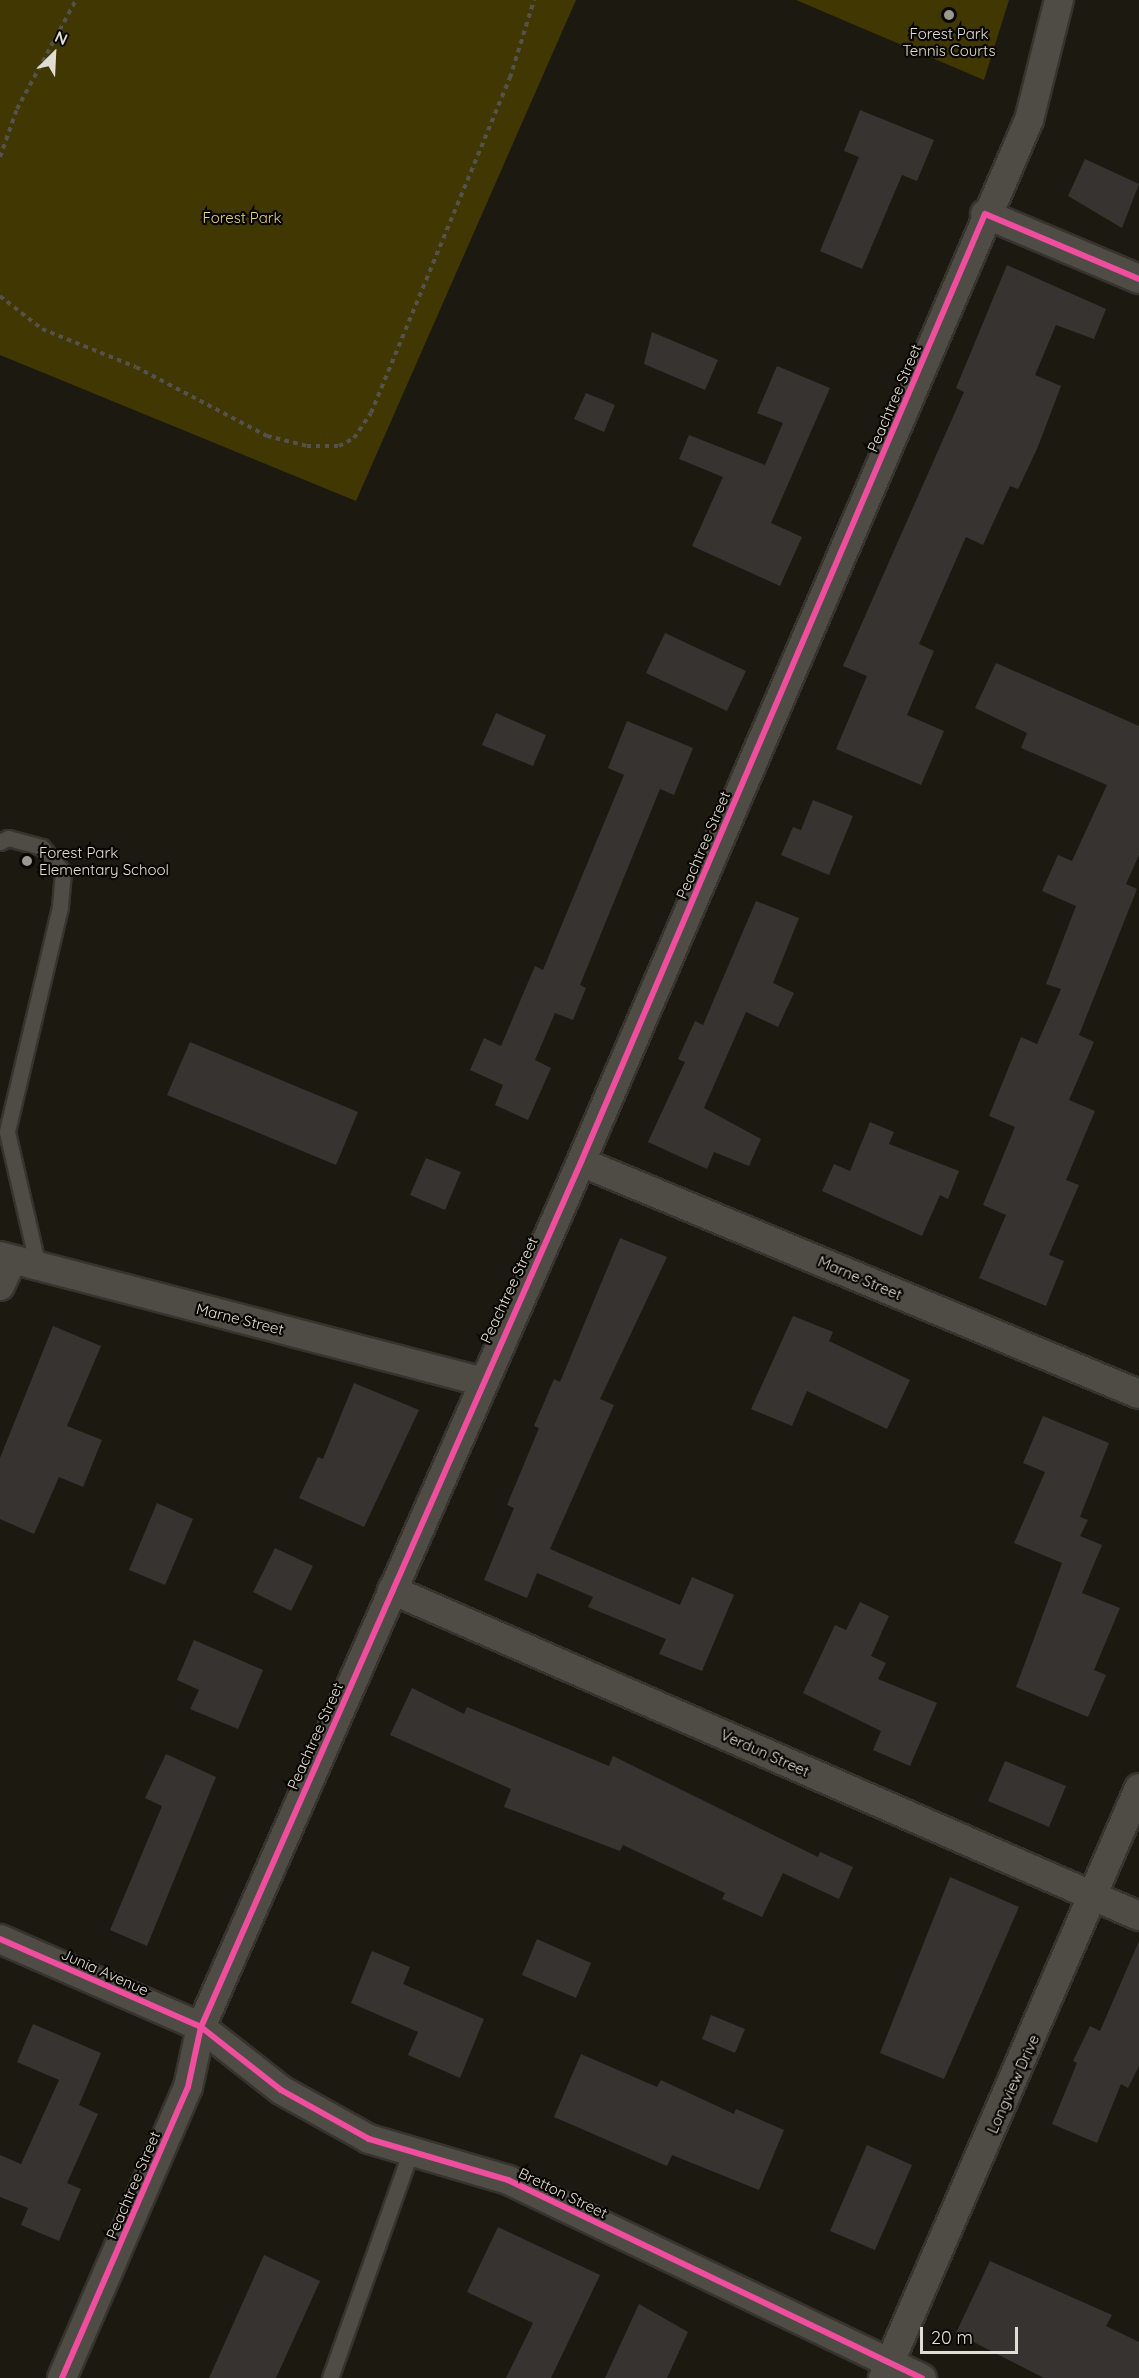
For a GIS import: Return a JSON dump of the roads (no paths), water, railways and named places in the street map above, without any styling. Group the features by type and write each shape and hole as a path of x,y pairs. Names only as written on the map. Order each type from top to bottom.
{"street":[{"name":"Peachtree Street","path":"62,2378 188,2087 201,2027 481,1381 581,1162 985,214 1029,120 1059,0"},
{"path":"985,214 1139,279"},
{"name":"Marne Street","path":"581,1162 1139,1394"},
{"path":"0,1286 17,1261"},
{"name":"Marne Street","path":"17,1261 481,1381"},
{"name":"Verdun Street","path":"392,1590 1139,1916"},
{"name":"Longview Drive","path":"887,2370 1094,1897 1139,1788"},
{"name":"Junia Avenue","path":"0,1939 201,2027"},
{"name":"Bretton Street","path":"201,2027 281,2090 369,2139 508,2180 887,2370 922,2378"}],"lane":[{"path":"0,842 42,847 63,872 60,907 7,1132 17,1261"},
{"path":"330,2378 411,2151"}],"place":[{"name":"Forest Park Tennis Courts","path":"949,15"},
{"name":"Forest Park Elementary School","path":"27,861"}],"park label":[{"name":"Forest Park","path":"242,218"}]}
